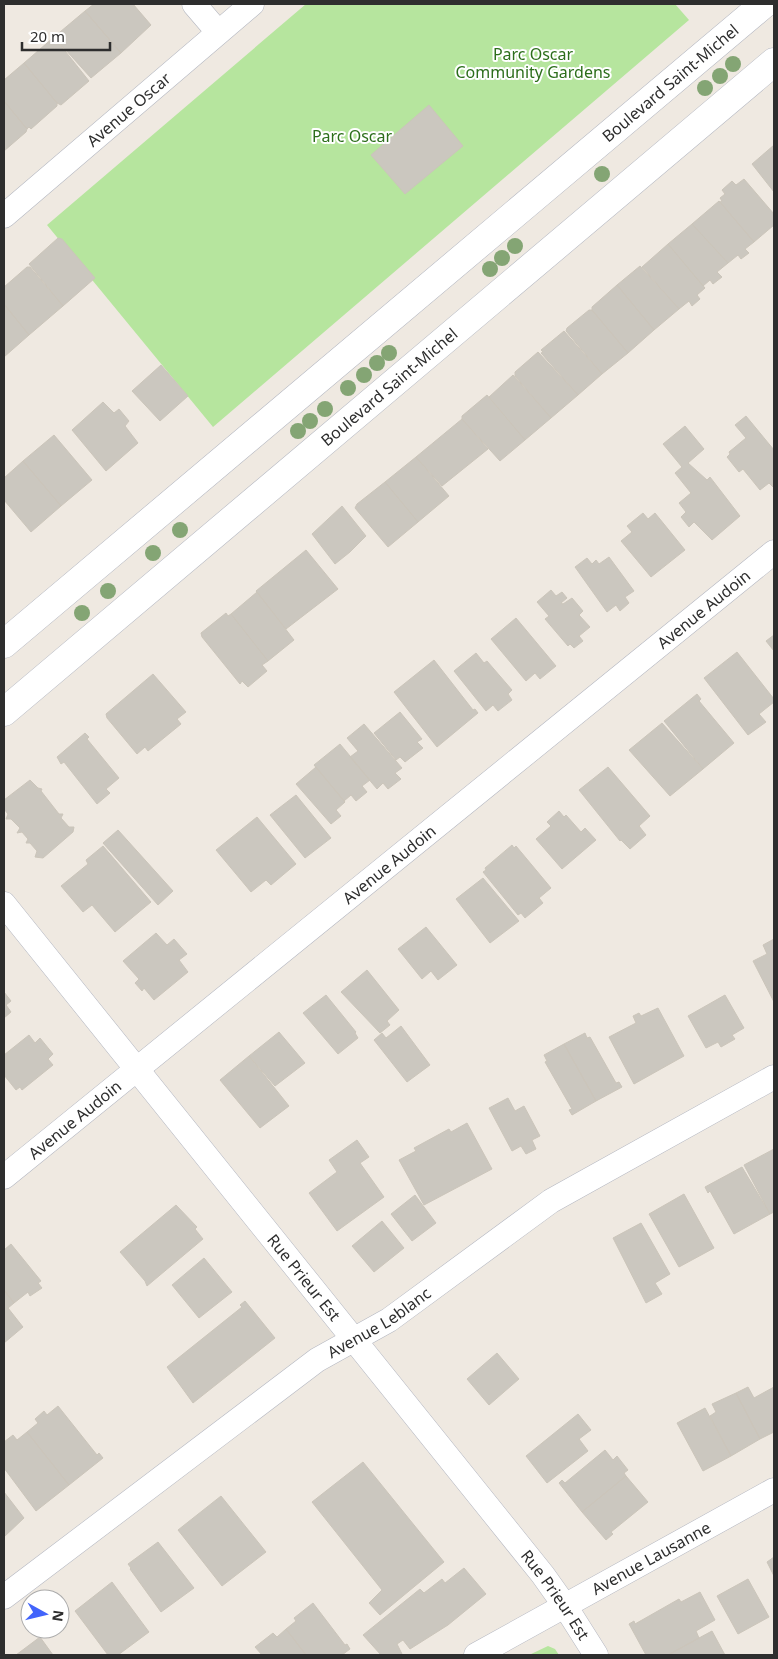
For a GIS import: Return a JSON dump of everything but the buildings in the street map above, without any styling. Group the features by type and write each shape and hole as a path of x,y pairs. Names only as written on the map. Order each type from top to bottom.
{"main road":[{"name":"Boulevard Saint-Michel","path":"4,644 764,4"},
{"name":"Boulevard Saint-Michel","path":"4,712 774,62"}],"street":[{"path":"194,4 218,32"},
{"name":"Avenue Oscar","path":"4,216 252,4"},
{"name":"Avenue Audoin","path":"4,1177 774,552"},
{"name":"Rue Prieur Est","path":"4,904 565,1606 596,1655"},
{"name":"Avenue Leblanc","path":"4,1597 317,1360 389,1320 551,1201 774,1078"},
{"name":"Avenue Lausanne","path":"476,1655 774,1490"}],"green space":[{"name":"Parc Oscar","path":"306,4 675,4 689,20 213,427 47,225"},
{"path":"548,1646 555,1649 559,1655 529,1655"}],"park label":[{"name":"Parc Oscar Community Gardens","path":"533,63"}]}
